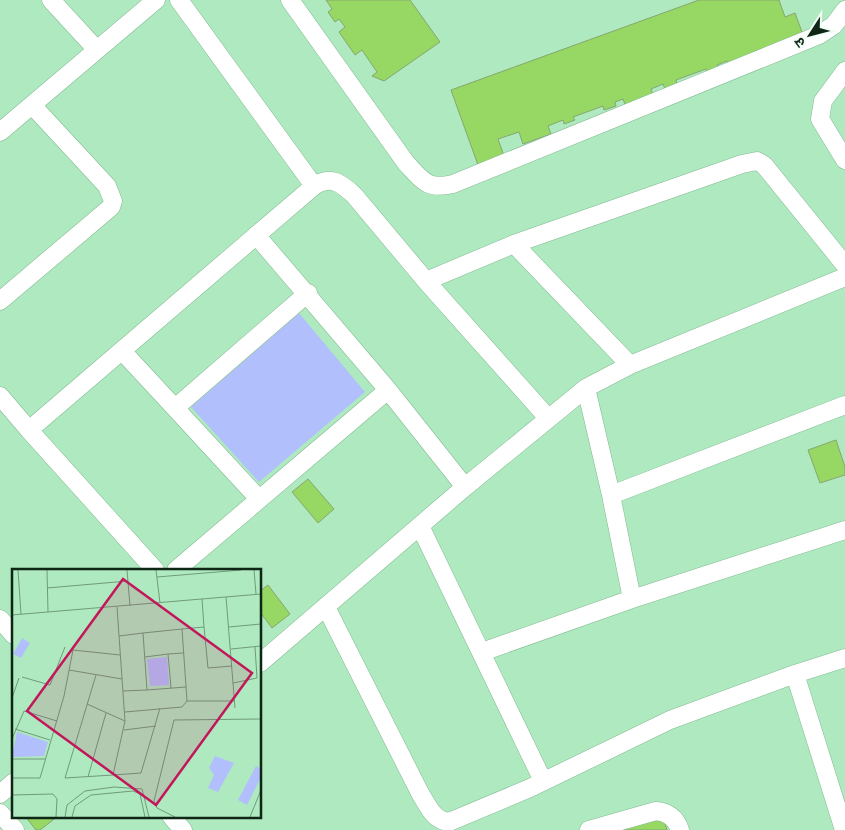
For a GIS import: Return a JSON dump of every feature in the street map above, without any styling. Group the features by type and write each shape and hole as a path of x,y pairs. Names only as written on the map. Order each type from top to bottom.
{"street":[{"path":"51,0 97,50"},
{"path":"0,132 156,0"},
{"path":"179,0 314,186"},
{"path":"290,0 406,163 424,182 432,186 453,184 819,35 834,25 845,10"},
{"path":"845,71 823,101 820,119 845,160"},
{"path":"0,301 111,207 113,201 107,186 32,105"},
{"path":"426,281 514,244 742,164 757,161 764,165 845,265"},
{"path":"29,430 123,352 314,186 322,181 331,180 341,183 354,194 426,281 548,418"},
{"path":"256,235 308,293 388,390 464,487"},
{"path":"514,244 630,365"},
{"path":"261,662 464,487 586,388 630,365 845,277"},
{"path":"175,408 308,293"},
{"path":"123,352 259,499"},
{"path":"586,388 611,494 632,599"},
{"path":"177,569 388,390"},
{"path":"0,396 154,569"},
{"path":"611,494 845,405"},
{"path":"420,526 544,781"},
{"path":"482,652 632,599 845,530"},
{"path":"326,607 402,758 434,816 442,821 457,820 544,781 670,720 795,674 845,658"},
{"path":"0,619 12,633"},
{"path":"795,674 844,830"},
{"path":"0,794 12,784"},
{"path":"589,830 656,811 664,812 671,816 680,830"},
{"path":"0,813 15,830"},
{"path":"173,818 183,830"}],"shaded area":[{"path":"299,313 365,392 259,482 191,407"}],"building":[{"path":"326,0 410,0 440,42 384,81 372,76 377,72 362,50 355,55 339,32 345,27 339,19 335,22 328,12 332,9"},
{"path":"699,0 779,0 785,17 795,13 805,40 778,43 753,52 756,59 730,68 727,61 717,65 719,70 708,74 706,69 676,80 677,84 665,89 663,84 651,89 654,97 626,107 623,99 615,102 616,106 604,110 603,106 573,117 575,120 564,124 563,120 548,126 551,134 523,144 519,132 498,139 504,156 478,165 451,90"},
{"path":"836,440 845,467 845,475 820,483 808,450"},
{"path":"308,479 334,509 318,523 292,492"},
{"path":"268,585 290,614 272,628 261,613 261,590"},
{"path":"663,817 667,830 619,830"},
{"path":"27,818 55,818 40,830 36,830"}]}
